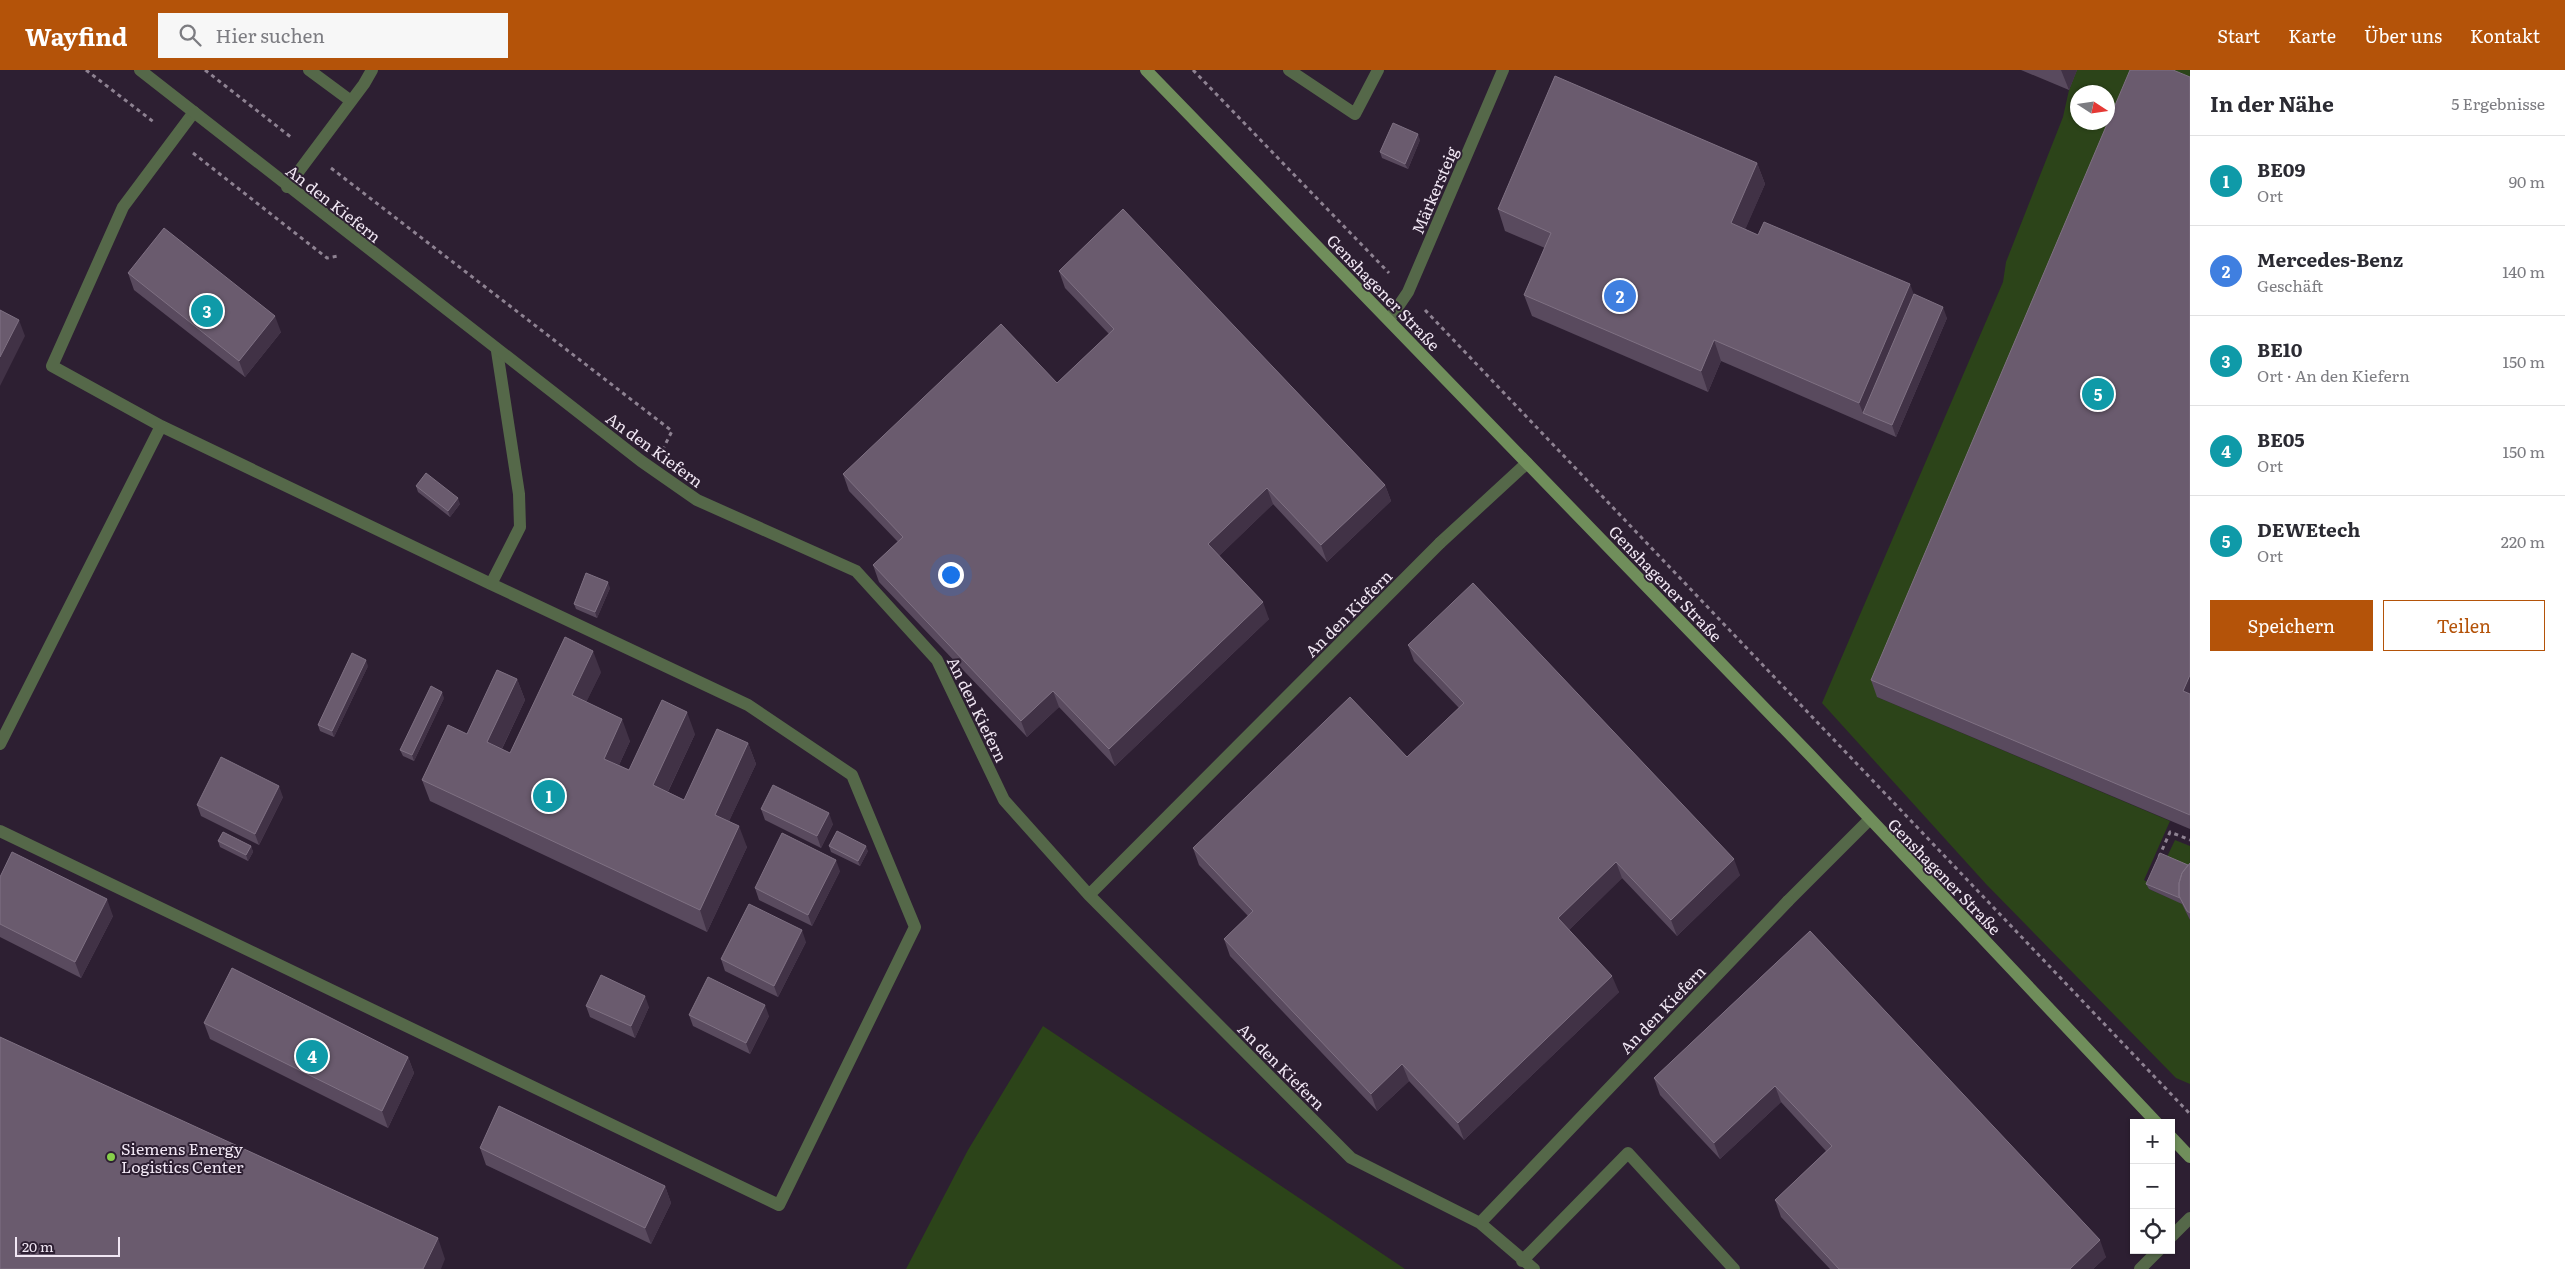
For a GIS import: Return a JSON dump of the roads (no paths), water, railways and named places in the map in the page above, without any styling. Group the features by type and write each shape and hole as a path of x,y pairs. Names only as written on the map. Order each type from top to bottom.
{"main road":[{"name":"Genshagener Straße","path":"1146,70 1527,463 2153,1119"},
{"path":"2175,1141 2190,1157"}],"street":[{"name":"An den Kiefern","path":"140,70 497,351 697,500 856,571 937,660 1004,800 1089,895 1352,1158 1480,1222 1534,1269"},
{"path":"308,70 351,100"},
{"path":"287,186 372,70"},
{"path":"1288,70 1355,114 1378,70"},
{"name":"Märkersteig","path":"1389,320 1408,292 1502,70"},
{"path":"0,832 779,1205 915,927 852,775 748,705 161,426 52,366 123,207 194,112"},
{"path":"491,584 520,526 519,494 497,351"},
{"path":"0,744 161,426"},
{"name":"An den Kiefern","path":"1089,895 1440,543 1527,463"},
{"name":"An den Kiefern","path":"1480,1222 1788,901 1869,820"},
{"path":"1522,1260 1628,1153 1734,1269"},
{"path":"2175,1233 2190,1218"},
{"path":"2140,1269 2155,1254"}],"place":[{"name":"Mercedes-Benz","path":"1620,296"},
{"name":"BE10","path":"207,311"},
{"name":"DEWEtech","path":"2098,394"},
{"name":"BE09","path":"549,796"},
{"name":"BE05","path":"312,1056"},
{"name":"Siemens Energy Logistics Center","path":"111,1157"}]}
